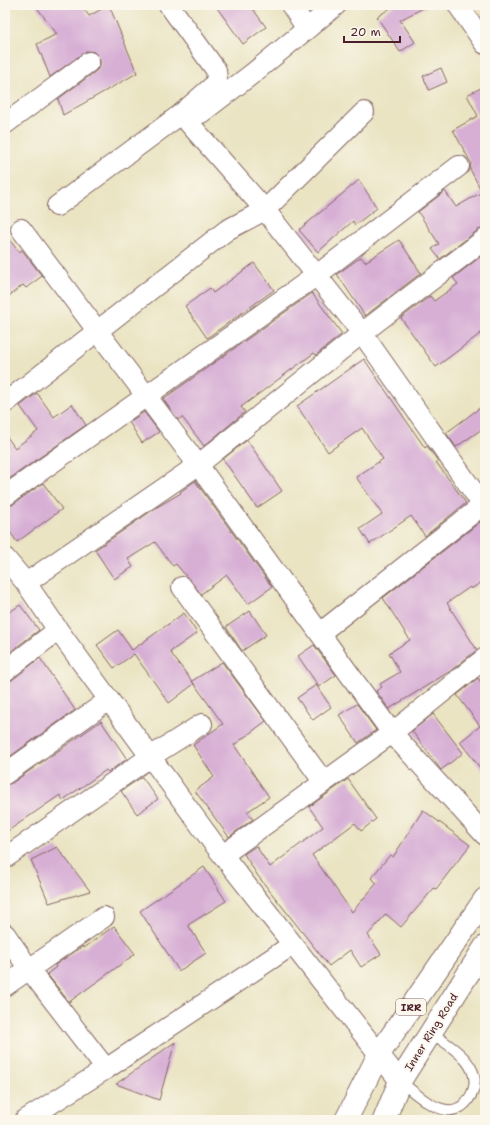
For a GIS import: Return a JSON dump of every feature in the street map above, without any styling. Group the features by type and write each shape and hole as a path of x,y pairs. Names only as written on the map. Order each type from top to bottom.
{"highway":[{"name":"IRR","path":"346,1120 379,1054 485,899"},
{"name":"Inner Ring Road","path":"384,1120 400,1081 485,947"}],"street":[{"path":"169,5 216,70 217,80 185,118"},
{"path":"291,5 307,29"},
{"path":"57,206 252,74 336,5"},
{"path":"458,5 485,44"},
{"path":"5,124 89,62"},
{"path":"5,402 227,230 266,210 364,112"},
{"path":"185,118 266,210 362,333 484,507 320,633"},
{"path":"5,496 317,275 459,166"},
{"path":"21,229 198,465 392,733 485,835"},
{"path":"26,583 198,465 362,333 485,239"},
{"path":"7,564 26,583 58,630 223,855 400,1081"},
{"path":"182,587 323,781"},
{"path":"5,671 58,630"},
{"path":"223,855 323,781 392,733 485,658"},
{"path":"5,774 109,700"},
{"path":"5,858 150,757 202,724"},
{"path":"5,986 104,918"},
{"path":"5,934 29,969 106,1070"},
{"path":"25,1120 106,1070 292,945"}],"lane":[{"path":"400,1081 428,1101 447,1110 458,1109 467,1102 474,1091 474,1081 471,1068 455,1049 431,1033"}],"building":[{"path":"35,5 81,5 89,16 109,5 137,73 63,115 58,99 96,71 100,66 100,60 94,52 87,51 50,77 37,44 57,34"},
{"path":"215,5 250,5 266,27 243,44"},
{"path":"395,5 429,5 400,20 415,42 400,52 377,17"},
{"path":"441,68 447,82 429,90 423,76"},
{"path":"485,86 485,228 478,230 440,259 432,249 439,244 418,212 445,191 456,207 482,192 470,169 471,163 453,130 478,116 467,95"},
{"path":"359,180 377,208 355,225 353,221 318,252 299,230"},
{"path":"5,234 19,252 22,250 42,276 26,288 23,285 5,299"},
{"path":"399,240 421,273 365,316 337,274 361,257 365,262"},
{"path":"485,253 485,330 436,367 401,318 430,296 434,301 458,284 453,278"},
{"path":"254,263 274,290 207,338 185,306 210,288 213,293"},
{"path":"312,293 342,334 316,355 314,353 241,407 245,412 204,446 182,417 178,420 163,399"},
{"path":"364,359 425,448 427,446 438,461 436,462 466,503 425,536 411,516 370,544 360,529 382,514 356,477 383,459 362,428 328,452 297,406"},
{"path":"37,393 54,417 72,404 86,425 9,479 5,474 5,434 15,448 38,431 20,406"},
{"path":"485,404 485,427 456,447 446,433"},
{"path":"144,412 159,432 142,443 129,422"},
{"path":"247,440 282,491 257,508 223,459"},
{"path":"195,481 272,587 248,604 227,575 201,594 176,564 173,566 155,542 128,559 133,567 114,579 95,550 157,507 181,493 180,492"},
{"path":"43,483 62,509 17,542 5,525 5,507 12,505"},
{"path":"480,522 485,529 485,580 471,589 470,587 447,603 477,650 449,672 389,709 376,691 382,687 380,684 400,672 389,653 410,640 383,598"},
{"path":"20,605 39,630 5,656 5,615"},
{"path":"250,611 266,635 242,651 226,627"},
{"path":"184,613 197,633 170,652 194,684 169,703 134,654 114,668 97,645 118,630 132,650"},
{"path":"314,645 336,675 319,687 298,656"},
{"path":"40,658 75,710 5,760 5,682 12,680"},
{"path":"222,662 266,721 234,745 269,797 247,812 253,819 229,837 195,791 214,777 193,745 223,724 192,681"},
{"path":"478,678 485,688 485,774 460,742 480,726 457,695"},
{"path":"316,685 331,707 313,720 297,698"},
{"path":"357,704 376,730 358,743 339,715"},
{"path":"433,714 463,753 441,770 412,731"},
{"path":"101,721 127,759 108,772 106,770 63,800 60,795 5,833 5,785 12,783"},
{"path":"142,777 158,799 137,814 121,791"},
{"path":"348,779 376,819 361,831 355,823 312,855 352,912 377,883 371,878 390,855 393,857 423,810 470,845 436,889 434,888 401,927 386,914 368,935 381,954 361,967 350,950 329,966 258,876 244,854 256,846 270,867 323,827 309,807"},
{"path":"57,847 90,891 49,903 31,860"},
{"path":"204,867 226,901 188,925 206,953 179,971 140,911"},
{"path":"114,926 135,954 69,1002 47,974 56,967 55,965 83,946 84,948"},
{"path":"175,1042 159,1100 116,1084"}]}
